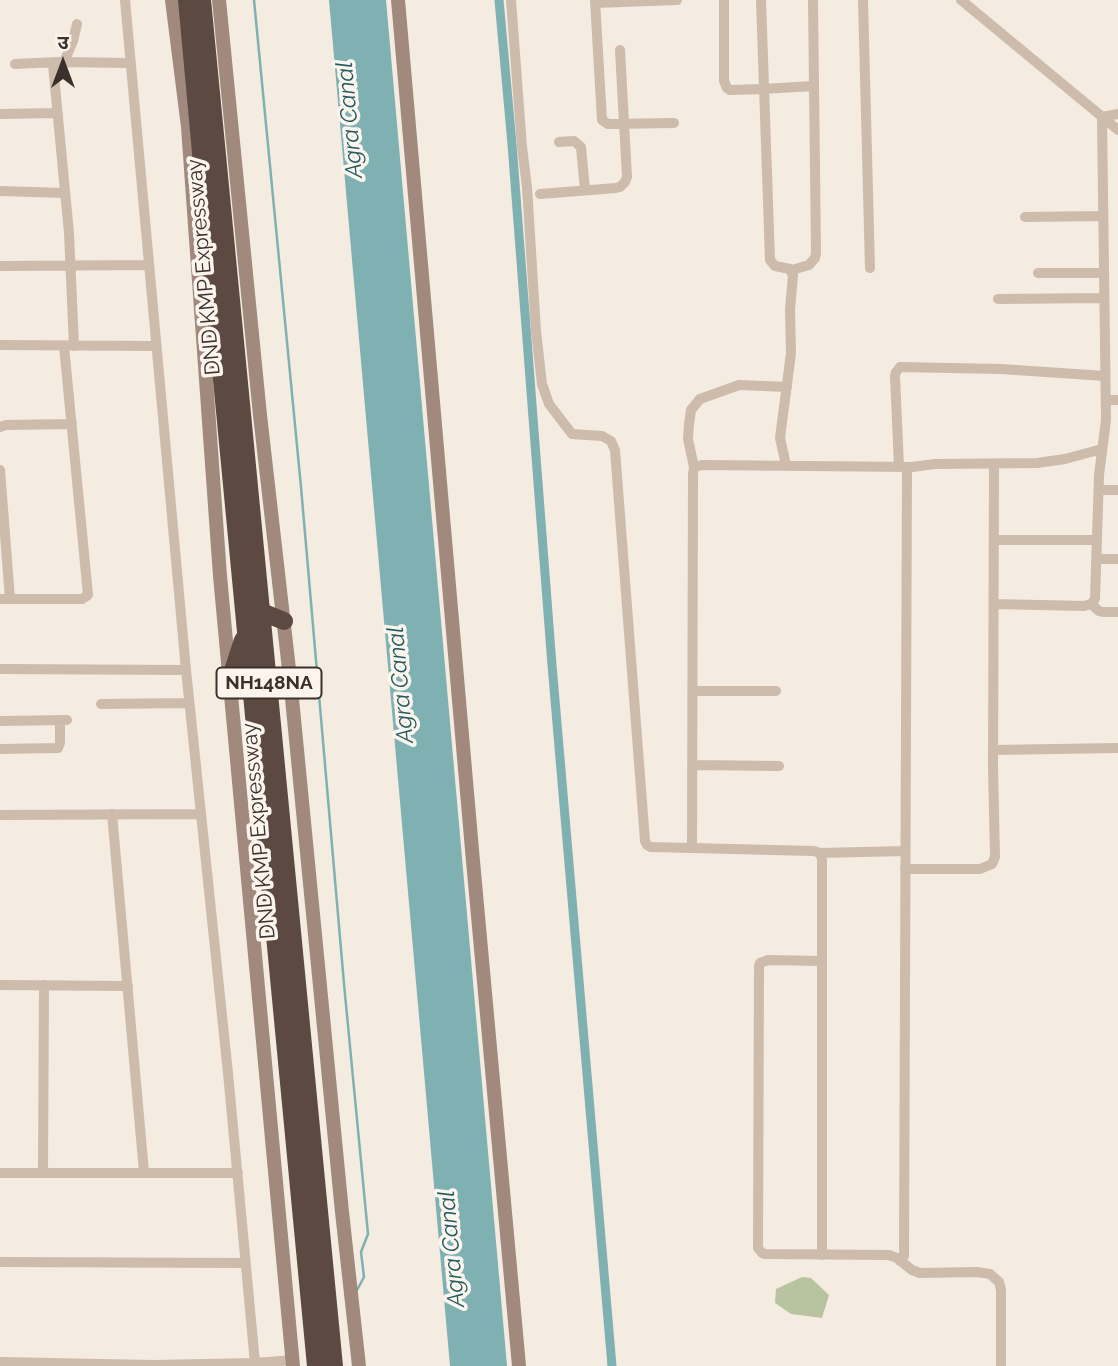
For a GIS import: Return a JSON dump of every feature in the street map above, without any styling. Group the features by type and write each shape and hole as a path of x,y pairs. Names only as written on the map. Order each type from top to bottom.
{"highway":[{"name":"DND KMP Expressway","path":"187,0 316,1366"},
{"name":"DND KMP Expressway","path":"202,0 334,1366"},
{"path":"262,612 284,621"},
{"path":"230,680 246,634"}],"street":[{"path":"125,0 186,670 255,1363"},
{"path":"0,1362 153,1366 293,1363 219,563 188,127 173,0"},
{"path":"219,0 359,1366"},
{"path":"398,0 519,1366"},
{"path":"511,0 542,384 550,404 572,434 602,436 614,445 644,838 647,845 820,853 905,851"},
{"path":"674,122 608,124 602,120 595,2 677,0"},
{"path":"724,0 725,85 730,90 813,86"},
{"path":"761,0 770,260 775,266 792,270 809,265 816,253 813,0"},
{"path":"863,0 870,268"},
{"path":"961,0 1118,130"},
{"path":"0,470 5,599 82,599 88,594 72,424 69,346 71,266 53,65 59,62 73,41 77,24"},
{"path":"540,194 616,188 625,182 625,124 620,50"},
{"path":"15,64 131,63"},
{"path":"0,114 58,113"},
{"path":"1102,117 1118,114"},
{"path":"995,604 1084,606 1094,602 1096,595 1099,490 1106,400 1102,117"},
{"path":"559,142 574,141 581,147 585,191"},
{"path":"0,191 65,193"},
{"path":"1025,217 1103,216"},
{"path":"0,266 149,265"},
{"path":"786,465 780,438 791,353 792,270"},
{"path":"1038,273 1103,273"},
{"path":"998,299 1104,298"},
{"path":"0,345 156,346"},
{"path":"900,1261 904,1256 903,467 895,376 900,367 910,366 1105,376"},
{"path":"692,847 694,467 688,439 691,410 706,396 739,385 787,387"},
{"path":"1106,400 1118,400"},
{"path":"0,427 72,424"},
{"path":"694,467 903,467 1051,462 1102,449"},
{"path":"905,869 974,870 987,867 995,858 994,464"},
{"path":"1099,490 1118,490"},
{"path":"995,540 1097,540"},
{"path":"1097,559 1118,559"},
{"path":"1091,604 1099,611 1118,612"},
{"path":"0,669 186,670"},
{"path":"693,691 776,691"},
{"path":"101,704 190,703"},
{"path":"0,721 63,720 58,748 0,749"},
{"path":"993,750 1118,748"},
{"path":"693,765 779,766"},
{"path":"112,814 144,1172"},
{"path":"0,815 201,814"},
{"path":"820,853 822,1255"},
{"path":"821,961 768,960 759,966 760,1251 765,1254 889,1255 920,1273 990,1274 996,1278 1001,1290 1001,1366"},
{"path":"0,985 128,986"},
{"path":"43,1172 44,985"},
{"path":"0,1173 238,1173"},
{"path":"0,1262 246,1263"}],"green space":[{"path":"802,1277 811,1278 829,1295 822,1318 791,1314 775,1303 776,1289"}],"water":[{"name":"Agra Canal","path":"329,0 386,0 507,1366 450,1366"}],"waterway":[{"path":"254,0 368,1234 361,1252 364,1277 356,1292"},
{"path":"499,0 612,1366"}]}
